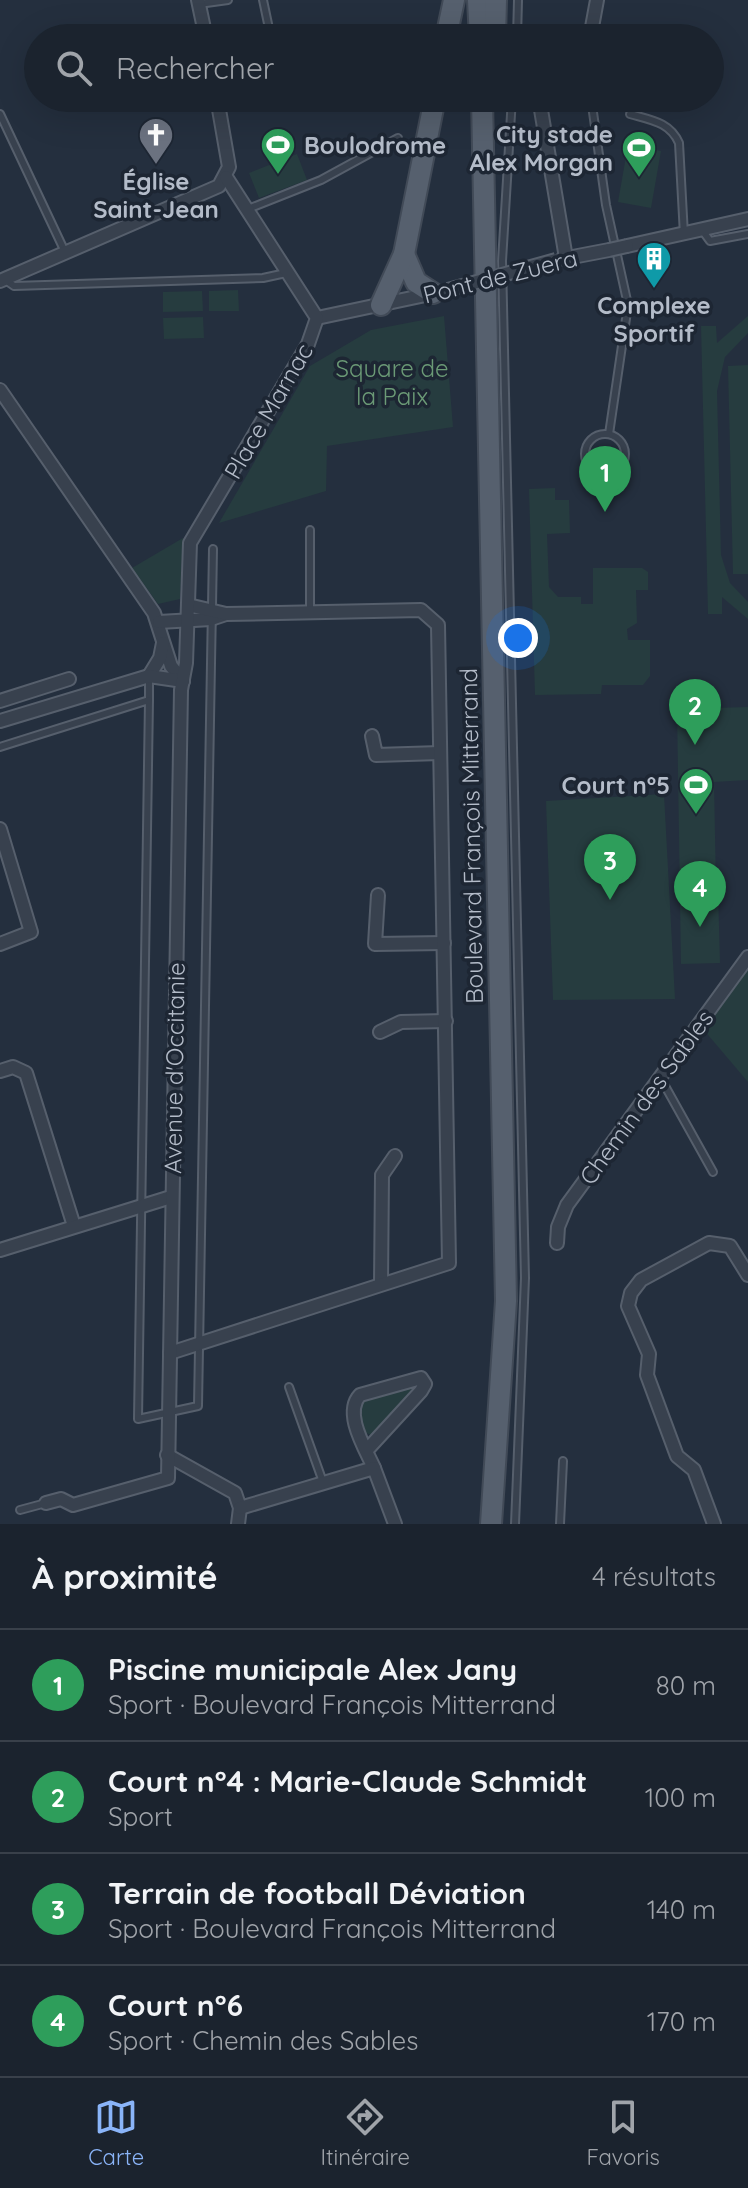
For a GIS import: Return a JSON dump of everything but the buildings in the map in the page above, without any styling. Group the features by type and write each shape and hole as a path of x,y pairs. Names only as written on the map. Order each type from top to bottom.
{"main road":[{"path":"449,24 454,0"},
{"path":"478,0 479,24"},
{"path":"495,24 496,0"},
{"path":"381,305 404,254 432,112"},
{"name":"Boulevard François Mitterrand","path":"483,112 506,1301 494,1524"},
{"name":"Boulevard François Mitterrand","path":"484,147 490,112"},
{"path":"404,254 416,282 441,292"}],"street":[{"path":"595,24 597,0"},
{"path":"198,2 203,24"},
{"path":"1,280 209,191 226,177 229,167 219,112"},
{"path":"541,112 561,259"},
{"name":"Place Marnac","path":"196,532 308,344 317,318 226,177"},
{"path":"684,235 748,219"},
{"name":"Pont de Zuera","path":"317,318 441,292 561,259 684,235"},
{"name":"Avenue d'Occitanie","path":"0,390 159,622 171,666 183,681"},
{"name":"Avenue d'Occitanie","path":"167,1455 183,681 189,558 196,532"},
{"path":"188,605 211,614"},
{"path":"159,622 188,622 211,614 421,610 438,625 446,1021 449,1263 170,1353"},
{"path":"149,676 160,658 163,643"},
{"path":"0,721 149,676 183,681"},
{"path":"0,701 69,679"},
{"path":"372,736 376,755 440,753"},
{"path":"0,829 31,932 0,944"},
{"path":"378,895 375,944 444,943"},
{"name":"Chemin des Sables","path":"557,1243 558,1227 567,1205 748,957"},
{"path":"380,1032 401,1022 446,1021"},
{"path":"0,1071 13,1067 26,1073 74,1226"},
{"path":"381,1284 382,1175 395,1156"},
{"path":"0,1250 171,1197"},
{"path":"714,1524 694,1470 677,1456 647,1375 649,1354 628,1306 631,1293 641,1280 709,1243 730,1246 748,1275"},
{"path":"366,1451 421,1391 425,1384 421,1378 360,1395 351,1410 366,1451 395,1524"},
{"path":"46,1503 61,1499 73,1505 168,1478 167,1455"},
{"path":"167,1455 235,1493 240,1508 238,1524"},
{"path":"240,1508 374,1468"}],"lane":[{"path":"198,2 228,0"},
{"path":"263,0 268,24"},
{"path":"517,24 518,0"},
{"path":"511,112 502,261 525,1278 515,1524"},
{"path":"590,112 601,186 628,305 609,434"},
{"path":"0,114 66,254"},
{"path":"630,114 665,124 675,134 679,143 684,235"},
{"path":"248,209 321,180 398,138"},
{"path":"702,230 710,241 748,234"},
{"path":"1,280 14,286 250,278 289,272"},
{"path":"609,434 620,440 626,455 619,469 604,475 590,468 584,453 591,439 609,434"},
{"path":"310,530 310,613"},
{"path":"149,676 138,1419 168,1415 198,1406 213,549"},
{"path":"0,747 149,700"},
{"path":"660,1077 713,1172"},
{"path":"289,1387 323,1482"},
{"path":"560,1524 563,1461"},
{"path":"20,1510 46,1503"}],"green space":[{"name":"City stade Alex Morgan","path":"628,145 661,151 651,208 618,202"},
{"name":"Boulodrome","path":"297,154 307,180 259,198 249,173"},
{"path":"238,290 239,311 209,311 209,291"},
{"path":"202,291 203,311 163,312 163,292"},
{"name":"Square de la Paix","path":"444,316 453,427 327,446 326,491 219,523 310,366 371,330"},
{"path":"748,316 748,333 725,357 717,391 721,555 730,583 748,602 748,619 722,597 722,614 708,614 701,326 716,326 717,343"},
{"path":"203,317 204,338 164,339 163,318"},
{"path":"748,365 748,574 733,574 728,366"},
{"path":"555,488 555,500 569,500 570,533 547,534 549,587 558,597 581,597 581,604 593,604 593,568 642,568 648,572 648,590 636,590 637,623 627,629 628,640 650,640 650,676 643,685 602,685 601,694 535,695 529,489"},
{"path":"183,538 180,599 158,604 132,568"},
{"path":"748,707 748,780 714,782 716,888 703,890 718,890 720,963 681,964 677,709"},
{"path":"664,794 675,999 553,1000 546,801"},
{"path":"748,967 748,1082 703,1029"},
{"path":"415,1385 373,1436 364,1432 356,1410 362,1400"}],"place":[{"name":"Église Saint-Jean","path":"156,166"},
{"name":"Boulodrome","path":"278,176"},
{"name":"City stade Alex Morgan","path":"639,179"},
{"name":"Complexe Sportif","path":"654,290"},
{"name":"Piscine municipale Alex Jany","path":"605,512"},
{"name":"Court n°4 : Marie-Claude Schmidt","path":"695,745"},
{"name":"Court n°5","path":"696,816"},
{"name":"Terrain de football Déviation","path":"610,900"},
{"name":"Court n°6","path":"700,927"}]}
